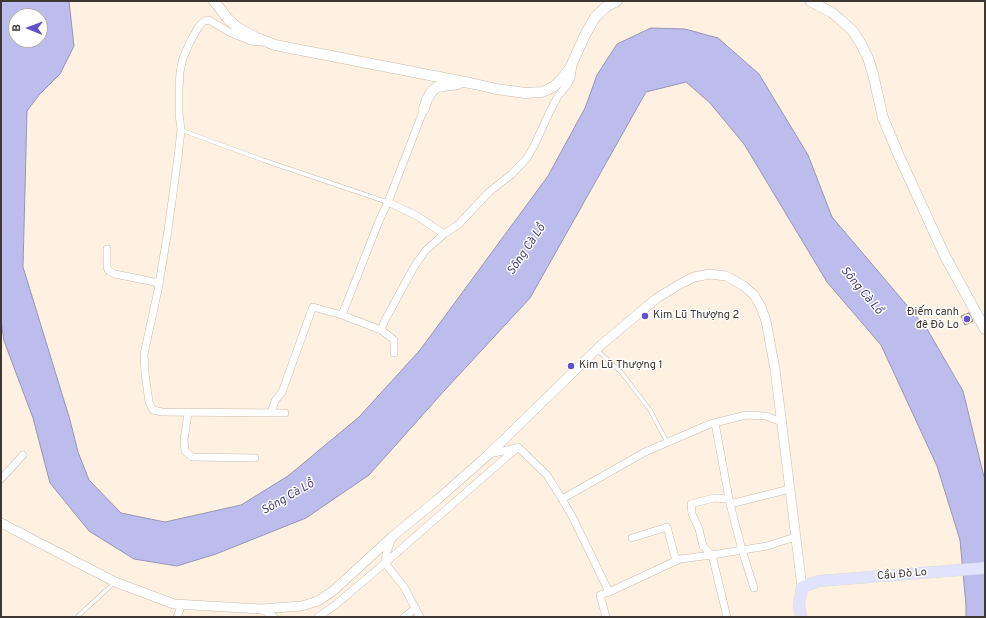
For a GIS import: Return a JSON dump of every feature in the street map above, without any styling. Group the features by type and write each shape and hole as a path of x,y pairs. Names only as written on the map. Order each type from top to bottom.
{"main road":[{"path":"214,1 228,19 238,28 275,45 496,89 525,93 542,92 561,80 570,68 595,17 607,6 617,1"},
{"path":"810,1 831,12 842,21 852,30 860,42 874,74 884,118 899,156 945,256 985,329"},
{"path":"424,109 427,99 437,87 475,84"},
{"name":"Cầu Đò Lo","path":"802,587 819,582 985,568"},
{"path":"801,617 799,605 802,587"}],"street":[{"path":"275,45 251,41 230,32 209,20 204,21 199,26 183,58 179,89 179,114 181,130 178,157 159,283 144,354 149,402 154,410 162,412 188,413 285,414"},
{"path":"382,330 385,320 414,267 425,251 444,234 459,224 489,192 512,174 527,158 558,96 571,78 573,62"},
{"path":"342,315 424,109"},
{"path":"388,202 417,216 444,234"},
{"path":"107,249 107,267 109,271 115,274 159,283"},
{"path":"1,523 115,582 174,604 261,609 302,606 318,601 333,591 393,536 488,455 597,349 657,298 694,277 710,274 726,276 744,286 754,295 761,307 766,321 776,370 802,587"},
{"path":"271,413 275,401 282,392 313,307 342,315 382,330 394,340 394,353"},
{"path":"188,413 184,440 186,451 192,457 255,458"},
{"path":"562,499 645,452 715,423 746,415 766,416 782,422"},
{"path":"715,423 729,501 754,588"},
{"path":"488,455 518,447"},
{"path":"518,447 547,475 573,518 609,592"},
{"path":"318,617 334,606 385,563 518,447"},
{"path":"1,479 23,455"},
{"path":"727,617 712,556 703,546 699,529 692,514 691,504 714,498 729,501 790,489"},
{"path":"632,538 667,527 676,561"},
{"path":"393,536 386,554 385,563 404,587 420,617"},
{"path":"606,617 600,595 680,559 712,556 767,546 796,537"},
{"path":"177,617 182,604"},
{"path":"404,617 416,608"},
{"path":"261,609 274,617"}],"lane":[{"path":"181,130 263,160 388,202"},
{"path":"597,349 621,372 634,388 650,410 667,442"},
{"path":"77,617 115,582"}],"water":[{"name":"Sông Cà Lồ","path":"1,1 69,1 74,46 60,74 39,95 27,111 23,267 70,420 78,452 89,480 121,513 165,522 241,505 288,476 359,417 420,350 548,176 585,108 597,75 617,44 651,28 685,29 718,38 759,74 808,155 832,217 927,329 963,391 985,481 985,617 966,617 960,540 937,466 881,345 827,282 744,144 710,103 686,82 646,92 530,298 369,475 306,518 216,554 177,566 134,559 89,531 50,483 33,418 4,341 1,321"}],"building":[{"name":"Điếm canh đê Đò Lo","path":"969,313 973,321 965,325 961,316"}],"place":[{"name":"Kim Lũ Thượng 2","path":"645,316"},
{"name":"Điếm canh đê Đò Lo","path":"967,319"},
{"name":"Kim Lũ Thượng 1","path":"571,366"}]}
